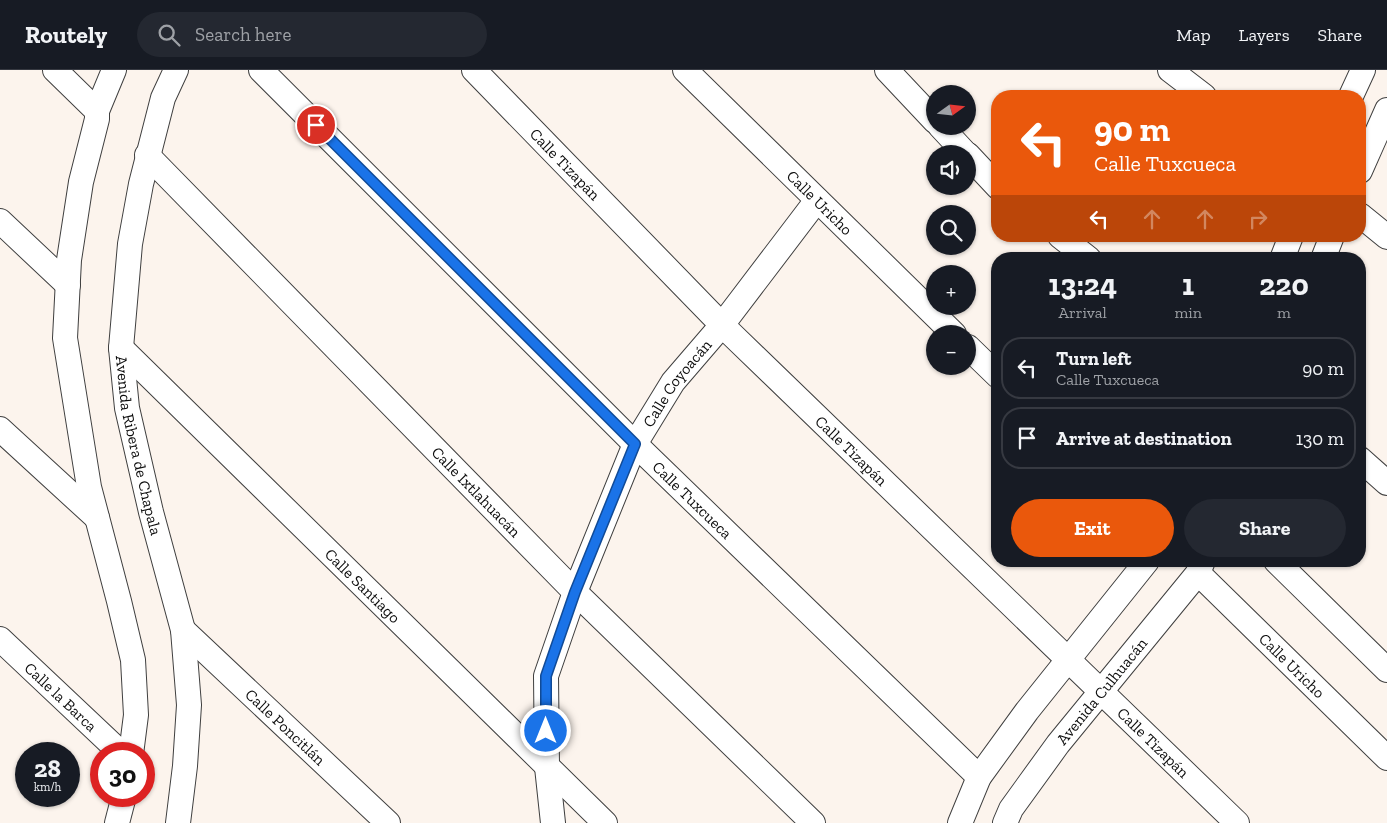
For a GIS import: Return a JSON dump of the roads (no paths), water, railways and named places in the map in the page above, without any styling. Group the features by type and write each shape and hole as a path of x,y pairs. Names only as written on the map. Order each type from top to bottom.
{"street":[{"path":"55,70 97,111"},
{"path":"114,70 97,111 97,119 81,182 69,260 65,338 89,487 133,660 136,715 133,742"},
{"name":"Avenida Ribera de Chapala","path":"176,70 163,98 147,155 130,244 121,348 127,408 151,512 183,630 189,705 186,766 179,823"},
{"name":"Calle Tuxcueca","path":"261,70 635,444 979,777"},
{"name":"Calle Tizapán","path":"474,70 722,326 1237,823"},
{"name":"Calle Uricho","path":"685,70 945,325"},
{"path":"887,70 926,111"},
{"path":"1170,70 1196,90"},
{"path":"1354,90 1363,70"},
{"path":"1366,157 1387,110"},
{"path":"949,135 958,145"},
{"name":"Calle Ixtlahuacán","path":"147,155 575,592 813,823"},
{"path":"976,163 991,179"},
{"name":"Calle Coyoacán","path":"553,823 546,768 546,676 575,592 635,444 673,382 722,326 817,200"},
{"path":"1366,220 1387,237"},
{"path":"0,221 68,285"},
{"path":"1068,242 1080,252"},
{"name":"Calle Santiago","path":"121,348 546,768 605,823"},
{"path":"976,355 991,369"},
{"path":"0,429 97,518"},
{"path":"1366,464 1387,483"},
{"path":"960,823 979,777 1027,712 1142,567"},
{"name":"Calle Uricho","path":"1200,567 1387,758"},
{"name":"Avenida Culhuacán","path":"1013,818 1058,744 1200,567"},
{"path":"1282,567 1387,670"},
{"name":"Calle Poncitlán","path":"183,630 388,823"},
{"name":"Calle la Barca","path":"0,639 109,742"},
{"path":"117,823 121,807"}]}
